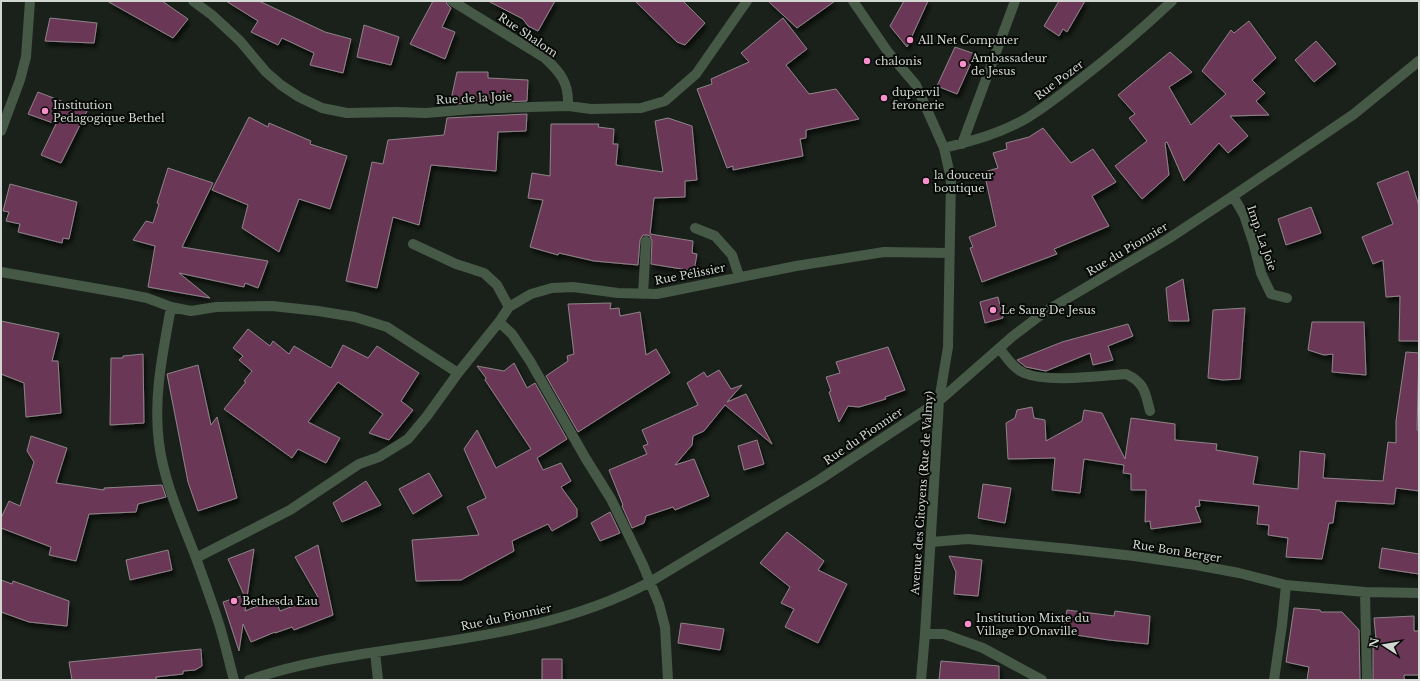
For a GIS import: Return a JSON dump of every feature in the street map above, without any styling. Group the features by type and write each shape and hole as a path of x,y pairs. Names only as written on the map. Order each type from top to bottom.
{"street":[{"path":"1,131 20,80 26,57 30,1"},
{"name":"Rue de la Joie","path":"193,1 212,14 240,41 266,72 281,85 299,97 322,108 348,113 426,113 473,109 568,106 591,109 641,108 665,102 696,74 747,1"},
{"name":"Rue Shalom","path":"452,1 545,58 556,68 565,81 568,106"},
{"name":"Avenue des Citoyens (Rue de Valmy)","path":"853,1 888,52 916,85 944,148 951,179 948,347 939,401 921,680"},
{"path":"962,144 1015,1"},
{"name":"Rue Pozer","path":"944,148 962,144 999,131 1026,119 1053,101 1132,38 1172,1"},
{"name":"Rue du Pionnier","path":"249,680 272,672 375,652 535,625 592,608 629,594 819,480 939,401 1013,336 1046,311 1168,239 1233,196 1354,114 1419,61"},
{"name":"Imp. La Joie","path":"1233,196 1244,215 1261,273 1271,294 1287,298"},
{"path":"695,228 715,236 732,255 739,276"},
{"path":"643,294 646,241"},
{"path":"196,558 290,510 359,464 379,457 408,439 499,322 509,307 497,285 484,273 456,264 413,244"},
{"name":"Rue Pélissier","path":"509,307 531,294 552,288 573,287 618,293 657,294 739,276 884,252 949,253"},
{"path":"1,272 122,292 146,298 171,308 191,311 216,308 272,306 354,317 387,327 458,373"},
{"path":"171,308 157,385 159,444 164,471 219,625 234,680"},
{"path":"499,322 512,334 530,362 611,499 659,604 666,627 668,680"},
{"path":"1000,349 1012,365 1024,373 1046,379 1126,374 1135,378 1144,386 1150,411"},
{"name":"Rue Bon Berger","path":"931,542 968,539 1134,556 1232,572 1286,585 1365,592 1419,593"},
{"path":"1274,680 1286,585"},
{"path":"1365,592 1367,680"},
{"path":"925,634 944,634 983,648 1042,680"},
{"path":"375,652 378,680"}],"building":[{"path":"107,1 162,1 188,19 173,38"},
{"path":"226,1 259,1 325,32 351,39 343,73 310,65 314,53 282,38 278,45 251,32 258,21"},
{"path":"433,1 446,1 451,8 442,27 455,32 445,59 410,44"},
{"path":"488,1 555,1 538,31 528,26 523,19"},
{"path":"635,1 683,1 705,23 685,45 677,42"},
{"path":"768,1 835,1 797,28"},
{"path":"904,1 928,1 907,47 890,26"},
{"path":"1059,1 1085,1 1067,32 1063,29 1059,36 1044,26"},
{"path":"50,18 97,23 94,43 45,41"},
{"path":"783,18 807,49 786,65 809,94 836,89 859,119 806,130 806,138 800,139 803,156 733,170 733,166 727,168 697,89 712,84 711,79 749,62 741,53"},
{"path":"1249,21 1276,58 1252,80 1265,93 1256,101 1269,115 1230,116 1248,136 1228,153 1219,143 1184,181 1167,142 1165,143 1169,175 1142,199 1115,166 1147,141 1129,118 1135,114 1118,95 1170,52 1192,72 1169,87 1191,125 1226,94 1202,71 1231,30 1234,33"},
{"path":"364,25 399,37 391,65 357,57"},
{"path":"1316,41 1336,64 1314,82 1295,60"},
{"path":"955,47 975,54 957,94 937,86"},
{"path":"457,72 488,72 488,78 528,80 527,101 450,104"},
{"path":"38,92 87,111 61,163 41,155 56,124 28,114"},
{"path":"527,114 526,131 498,132 496,171 431,165 419,225 393,217 377,288 346,281 372,162 383,164 388,140 444,135 447,118"},
{"path":"249,117 268,127 269,123 311,141 310,144 347,156 330,209 299,199 279,252 242,228 248,205 212,190"},
{"path":"668,118 692,126 697,180 685,181 685,197 654,198 650,234 693,241 692,253 697,254 694,271 651,264 652,241 650,236 647,235 643,235 640,240 638,265 594,261 559,253 558,255 530,247 543,200 528,198 532,173 550,176 551,124 599,124 598,127 614,129 613,144 618,144 616,165 663,172 655,121"},
{"path":"1043,128 1071,163 1093,149 1116,182 1092,196 1109,226 1054,249 1057,254 982,282 970,248 973,247 969,237 996,226 984,172 998,168 993,153 1007,149 1006,143 1029,137"},
{"path":"168,168 213,183 182,247 268,261 258,288 245,283 244,287 179,273 210,298 148,287 155,246 133,240 146,221 153,223 159,204 157,203"},
{"path":"1408,171 1419,206 1419,341 1399,341 1400,296 1386,297 1383,260 1373,264 1362,237 1393,224 1377,183"},
{"path":"10,184 77,202 69,239 63,238 62,243 18,232 20,224 6,221 9,212 3,211"},
{"path":"1311,207 1321,233 1286,245 1278,219"},
{"path":"1183,279 1189,321 1169,321 1166,288"},
{"path":"998,297 1003,318 985,323 980,302"},
{"path":"611,303 610,309 619,308 620,316 640,312 646,355 656,349 670,373 578,432 546,376 568,361 567,356 574,354 568,304"},
{"path":"1245,308 1240,379 1223,380 1208,378 1213,310"},
{"path":"1,321 59,333 52,361 58,361 61,413 26,417 24,383 1,374"},
{"path":"1312,322 1364,322 1366,375 1332,372 1333,354 1324,355 1308,350"},
{"path":"1128,324 1133,336 1108,346 1113,360 1093,365 1090,353 1046,371 1026,367 1017,360 1062,342"},
{"path":"248,329 270,346 273,341 289,354 294,346 331,368 343,345 368,358 377,346 419,373 401,401 413,410 389,440 369,433 383,414 338,382 308,422 340,438 326,463 298,449 292,458 224,409 246,382 244,381 252,371 239,360 243,356 233,348"},
{"path":"888,347 905,390 885,397 886,399 859,407 848,406 839,422 829,392 831,391 826,377 840,373 836,362"},
{"path":"1406,352 1419,353 1417,430 1419,431 1419,491 1396,488 1394,504 1336,501 1333,523 1329,523 1322,559 1286,557 1288,538 1268,535 1269,525 1257,524 1259,506 1199,500 1200,506 1195,507 1201,522 1151,529 1150,521 1145,522 1146,490 1131,490 1131,474 1123,473 1124,465 1084,459 1080,493 1052,490 1055,458 1008,459 1006,423 1015,418 1017,410 1032,407 1034,418 1045,420 1046,441 1082,421 1084,410 1102,413 1125,459 1131,418 1175,424 1175,440 1217,444 1216,450 1258,457 1253,484 1298,489 1300,451 1325,454 1323,478 1383,481 1388,442 1396,443 1396,421"},
{"path":"143,354 144,423 110,425 111,358 123,358 123,356"},
{"path":"514,363 527,388 535,383 567,439 537,458 543,470 561,463 571,481 561,487 577,509 577,517 552,531 548,524 512,541 514,551 461,580 416,581 412,540 479,535 467,507 486,498 464,449 477,430 496,468 531,449 477,366 504,371"},
{"path":"198,365 211,425 217,417 237,498 198,511 188,482 167,374"},
{"path":"719,370 731,389 742,385 727,402 746,394 772,444 725,405 704,431 693,436 692,445 675,465 694,459 709,496 675,510 673,507 646,516 644,523 632,528 609,470 647,454 643,446 648,444 642,430 698,405 687,383 704,372 707,377"},
{"path":"31,436 67,448 56,483 104,490 104,488 162,485 166,497 138,504 136,512 89,514 76,561 49,555 51,547 1,528 1,518 9,501 20,506 34,462 27,451"},
{"path":"757,440 764,464 744,470 738,446"},
{"path":"429,473 442,496 413,514 399,489"},
{"path":"366,481 381,505 342,522 333,503"},
{"path":"983,484 1011,488 1005,523 978,518"},
{"path":"610,512 620,533 600,541 591,523"},
{"path":"787,532 824,561 818,570 847,584 818,643 785,627 794,609 781,603 790,587 760,563"},
{"path":"318,545 333,615 294,630 292,627 251,642 243,624 239,651 223,602 244,595 228,559 254,549 245,611 275,599 280,611 318,597 295,557"},
{"path":"1382,548 1419,554 1419,574 1379,568"},
{"path":"168,550 172,570 130,580 126,560"},
{"path":"949,556 982,560 978,596 954,594 956,572"},
{"path":"1,580 12,584 13,581 69,601 67,626 29,622 1,612"},
{"path":"1294,608 1320,610 1321,612 1342,612 1359,630 1360,680 1307,680 1309,667 1286,662"},
{"path":"1067,610 1114,616 1115,611 1150,616 1148,644 1063,633"},
{"path":"1414,616 1414,631 1419,631 1419,675 1404,675 1406,680 1373,680 1373,645 1377,649 1374,618"},
{"path":"681,623 724,629 720,650 678,643"},
{"path":"201,649 202,666 195,670 183,671 183,674 156,677 156,680 72,680 69,662"},
{"path":"542,659 562,659 562,680 542,680"},
{"path":"941,661 999,666 999,680 939,680"}],"place":[{"name":"All Net Computer","path":"910,40"},
{"name":"chalonis","path":"867,61"},
{"name":"Ambassadeur de Jesus","path":"963,64"},
{"name":"dupervil feronerie","path":"884,98"},
{"name":"Institution Pedagogique Bethel","path":"45,111"},
{"name":"la douceur boutique","path":"926,181"},
{"name":"Le Sang De Jesus","path":"993,310"},
{"name":"Bethesda Eau","path":"234,601"},
{"name":"Institution Mixte du Village D'Onaville","path":"968,624"}]}
